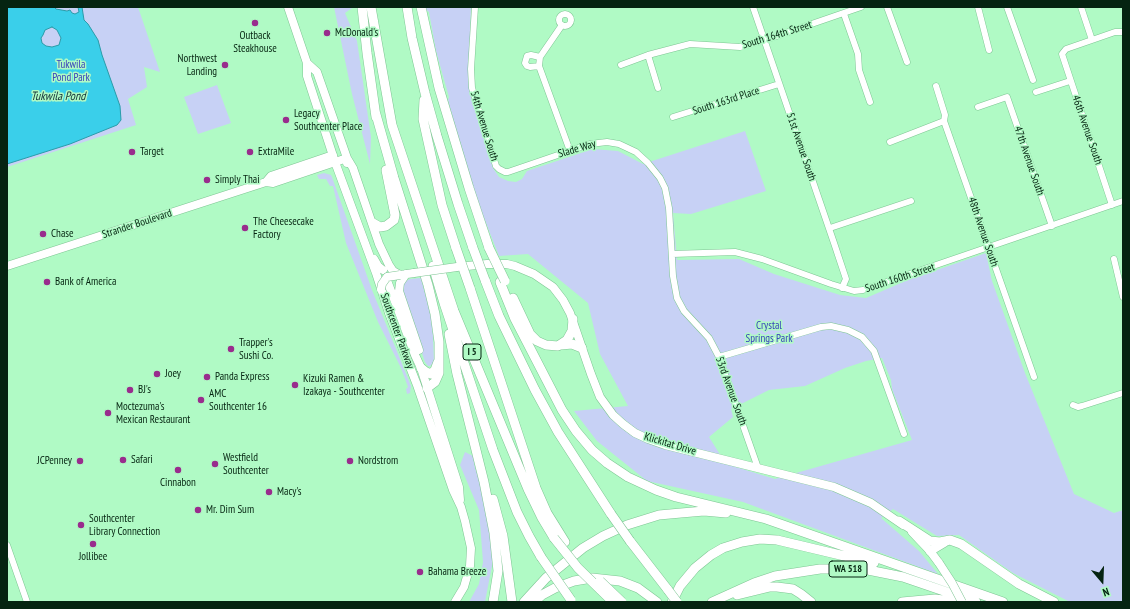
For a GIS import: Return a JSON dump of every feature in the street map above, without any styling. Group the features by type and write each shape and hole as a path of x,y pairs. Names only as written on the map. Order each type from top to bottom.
{"highway":[{"path":"362,7 379,139 395,215 394,220 386,226 380,227 373,223"},
{"name":"I 5","path":"371,7 392,125 454,311 530,494 542,518 554,538 578,568 613,602"},
{"name":"I 5","path":"407,7 412,38 425,93 453,189 473,248 499,316 535,390 558,432 611,514 677,602"},
{"path":"421,7 439,88 489,248 515,319 562,410 576,431 592,450 607,463 628,477 656,490 676,497 766,519"},
{"name":"I 5","path":"425,93 423,119 442,205 536,488 547,513 568,549 622,602"},
{"path":"375,111 401,202 428,285 437,330 440,370 438,378 427,388"},
{"name":"I 5","path":"404,160 444,303 493,450 523,524 541,557 571,601"},
{"path":"502,281 530,334 541,343 552,346 572,344 582,348"},
{"path":"444,303 457,374 501,528 511,600"},
{"path":"558,346 569,338 572,331 573,319"},
{"path":"421,368 428,374 433,372 439,359"},
{"path":"464,400 484,482 496,545 498,571 493,602"},
{"name":"WA 518","path":"524,602 546,578 583,548 603,536 627,525 660,516 704,511 730,513 766,519 1003,602"},
{"path":"899,521 930,541 940,542 950,540 961,544 1020,584 1054,602"},
{"path":"672,602 680,586 695,568 710,555 723,548 742,542 760,539 784,541 930,577"},
{"path":"930,552 950,540"},
{"name":"WA 518","path":"716,600 754,583 775,576 820,569 845,568 868,570 903,577 976,602"},
{"path":"534,602 542,595 555,588 574,581 592,578 620,581 638,588 657,602"},
{"path":"716,600 777,587 793,589 802,594 811,602"},
{"path":"902,602 934,599 959,602"}],"main road":[{"name":"Southcenter Parkway","path":"288,7 306,63 307,76 339,159 373,267 417,385 468,530 471,548 470,566 464,587 455,602"},
{"name":"Southcenter Parkway","path":"306,63 317,72 331,113 339,159 348,171 380,262"},
{"path":"312,90 324,104 326,112 331,113"},
{"path":"339,159 353,168 379,244 389,265 394,271 407,274"},
{"path":"339,159 374,259 378,266 383,270"},
{"name":"Strander Boulevard","path":"7,266 266,182 273,183 339,159"},
{"name":"Klickitat Drive","path":"381,289 382,284 387,277 476,265 507,264 524,269 541,278 553,287 563,300 573,319 600,397 613,415 629,429 657,443 843,490 871,503 899,521 930,552 952,583 962,602"},
{"path":"373,267 407,274"},
{"path":"407,274 401,280 398,288 420,353 421,368"},
{"name":"Southcenter Parkway","path":"388,282 421,368 459,487 461,508"}],"street":[{"name":"54th Avenue South","path":"475,7 471,69 472,88 496,166 501,171"},
{"name":"51st Avenue South","path":"754,7 846,279 842,288"},
{"name":"South 164th Street","path":"621,65 648,55 690,44 740,47 844,14 861,7"},
{"path":"888,7 907,62"},
{"path":"978,7 989,50"},
{"path":"1007,7 1033,80"},
{"path":"1081,7 1092,40 1115,32 1122,32"},
{"path":"844,14 858,54 859,70 870,102"},
{"path":"562,25 540,57 540,66 570,151"},
{"name":"46th Avenue South","path":"1092,40 1066,50 1062,54 1112,205"},
{"path":"540,57 531,55 527,56 525,63 530,67 540,66"},
{"path":"648,55 658,88"},
{"path":"1036,92 1070,81"},
{"name":"South 163rd Place","path":"673,117 779,84"},
{"name":"48th Avenue South","path":"936,86 945,114 944,121 1034,377"},
{"name":"47th Avenue South","path":"978,107 1007,97 1052,226"},
{"path":"890,142 944,121"},
{"name":"Slade Way","path":"501,171 508,172 590,144 607,142 629,148 648,163 660,178 665,188 669,208 672,254"},
{"path":"830,228 911,201"},
{"name":"South 160th Street","path":"672,254 735,252 762,259 854,291 871,289 1123,201"},
{"name":"53rd Avenue South","path":"672,254 676,298 684,311 709,338 719,357 758,468"},
{"path":"1114,259 1123,297"},
{"path":"719,357 810,329 831,326 856,333 866,341 874,351 904,434"},
{"path":"1073,405 1078,407 1123,393"},
{"path":"7,545 27,602"}],"green space":[{"name":"Tukwila Pond","path":"7,7 138,7 160,72 144,67 147,87 128,99 136,125 7,167"},
{"path":"334,7 352,7 345,13 357,41 371,137 370,164 352,94"},
{"name":"Crystal Springs Park","path":"425,7 471,7 469,65 470,92 493,168 499,177 508,181 516,182 522,179 527,171 593,149 618,151 643,164 745,131 766,191 691,214 673,213 677,260 739,259 774,274 840,295 866,298 908,280 986,253 992,281 1025,373 1074,494 1114,513 1123,510 1123,602 1070,602 1013,573 959,535 937,536 893,509 881,518 919,551 938,574 743,502 647,481 597,441 574,411 628,406 600,354 588,303 528,254 499,256 480,208 462,153 448,100 449,97 436,51 429,12","holes":["882,358 891,380 892,389 912,440 775,479 726,464 709,437 733,417 731,409 769,390 805,386 845,368 866,361"]},
{"path":"217,85 231,123 198,134 184,97"},
{"path":"324,173 331,175 332,177 372,290 411,386 410,393 407,394 406,389 408,387 401,368 378,322 346,243 333,186 330,186 326,179 319,179 317,175"},
{"path":"421,278 431,316 434,362 430,366 428,366 425,362 402,292 404,282 410,279"},
{"path":"465,452 473,456 475,468 480,480 494,555 485,602 469,602 479,584 483,562 479,510 460,465"}],"water":[{"name":"Tukwila Pond","path":"7,7 54,7 56,9 67,11 70,10 75,14 79,12 78,7 82,7 84,20 98,40 120,106 121,120 117,125 70,144 7,164","holes":["52,27 57,30 61,38 59,45 52,47 46,46 42,43 41,38 45,30"]}],"place":[{"name":"Outback Steakhouse","path":"255,23"},
{"name":"McDonald's","path":"327,33"},
{"name":"Northwest Landing","path":"225,65"},
{"name":"Legacy Southcenter Place","path":"286,120"},
{"name":"Target","path":"132,152"},
{"name":"ExtraMile","path":"250,152"},
{"name":"Simply Thai","path":"207,180"},
{"name":"The Cheesecake Factory","path":"245,228"},
{"name":"Chase","path":"43,234"},
{"name":"Bank of America","path":"47,282"},
{"name":"Trapper's Sushi Co.","path":"231,349"},
{"name":"Joey","path":"157,374"},
{"name":"Panda Express","path":"207,377"},
{"name":"Kizuki Ramen & Izakaya - Southcenter","path":"295,385"},
{"name":"BJ's","path":"130,390"},
{"name":"AMC Southcenter 16","path":"201,400"},
{"name":"Moctezuma's Mexican Restaurant","path":"108,413"},
{"name":"Safari","path":"123,460"},
{"name":"JCPenney","path":"80,461"},
{"name":"Nordstrom","path":"350,461"},
{"name":"Westfield Southcenter","path":"215,464"},
{"name":"Cinnabon","path":"178,470"},
{"name":"Macy's","path":"269,492"},
{"name":"Mr. Dim Sum","path":"198,510"},
{"name":"Southcenter Library Connection","path":"81,525"},
{"name":"Jollibee","path":"93,544"},
{"name":"Bahama Breeze","path":"420,572"}],"park label":[{"name":"Tukwila Pond Park","path":"71,71"}]}
